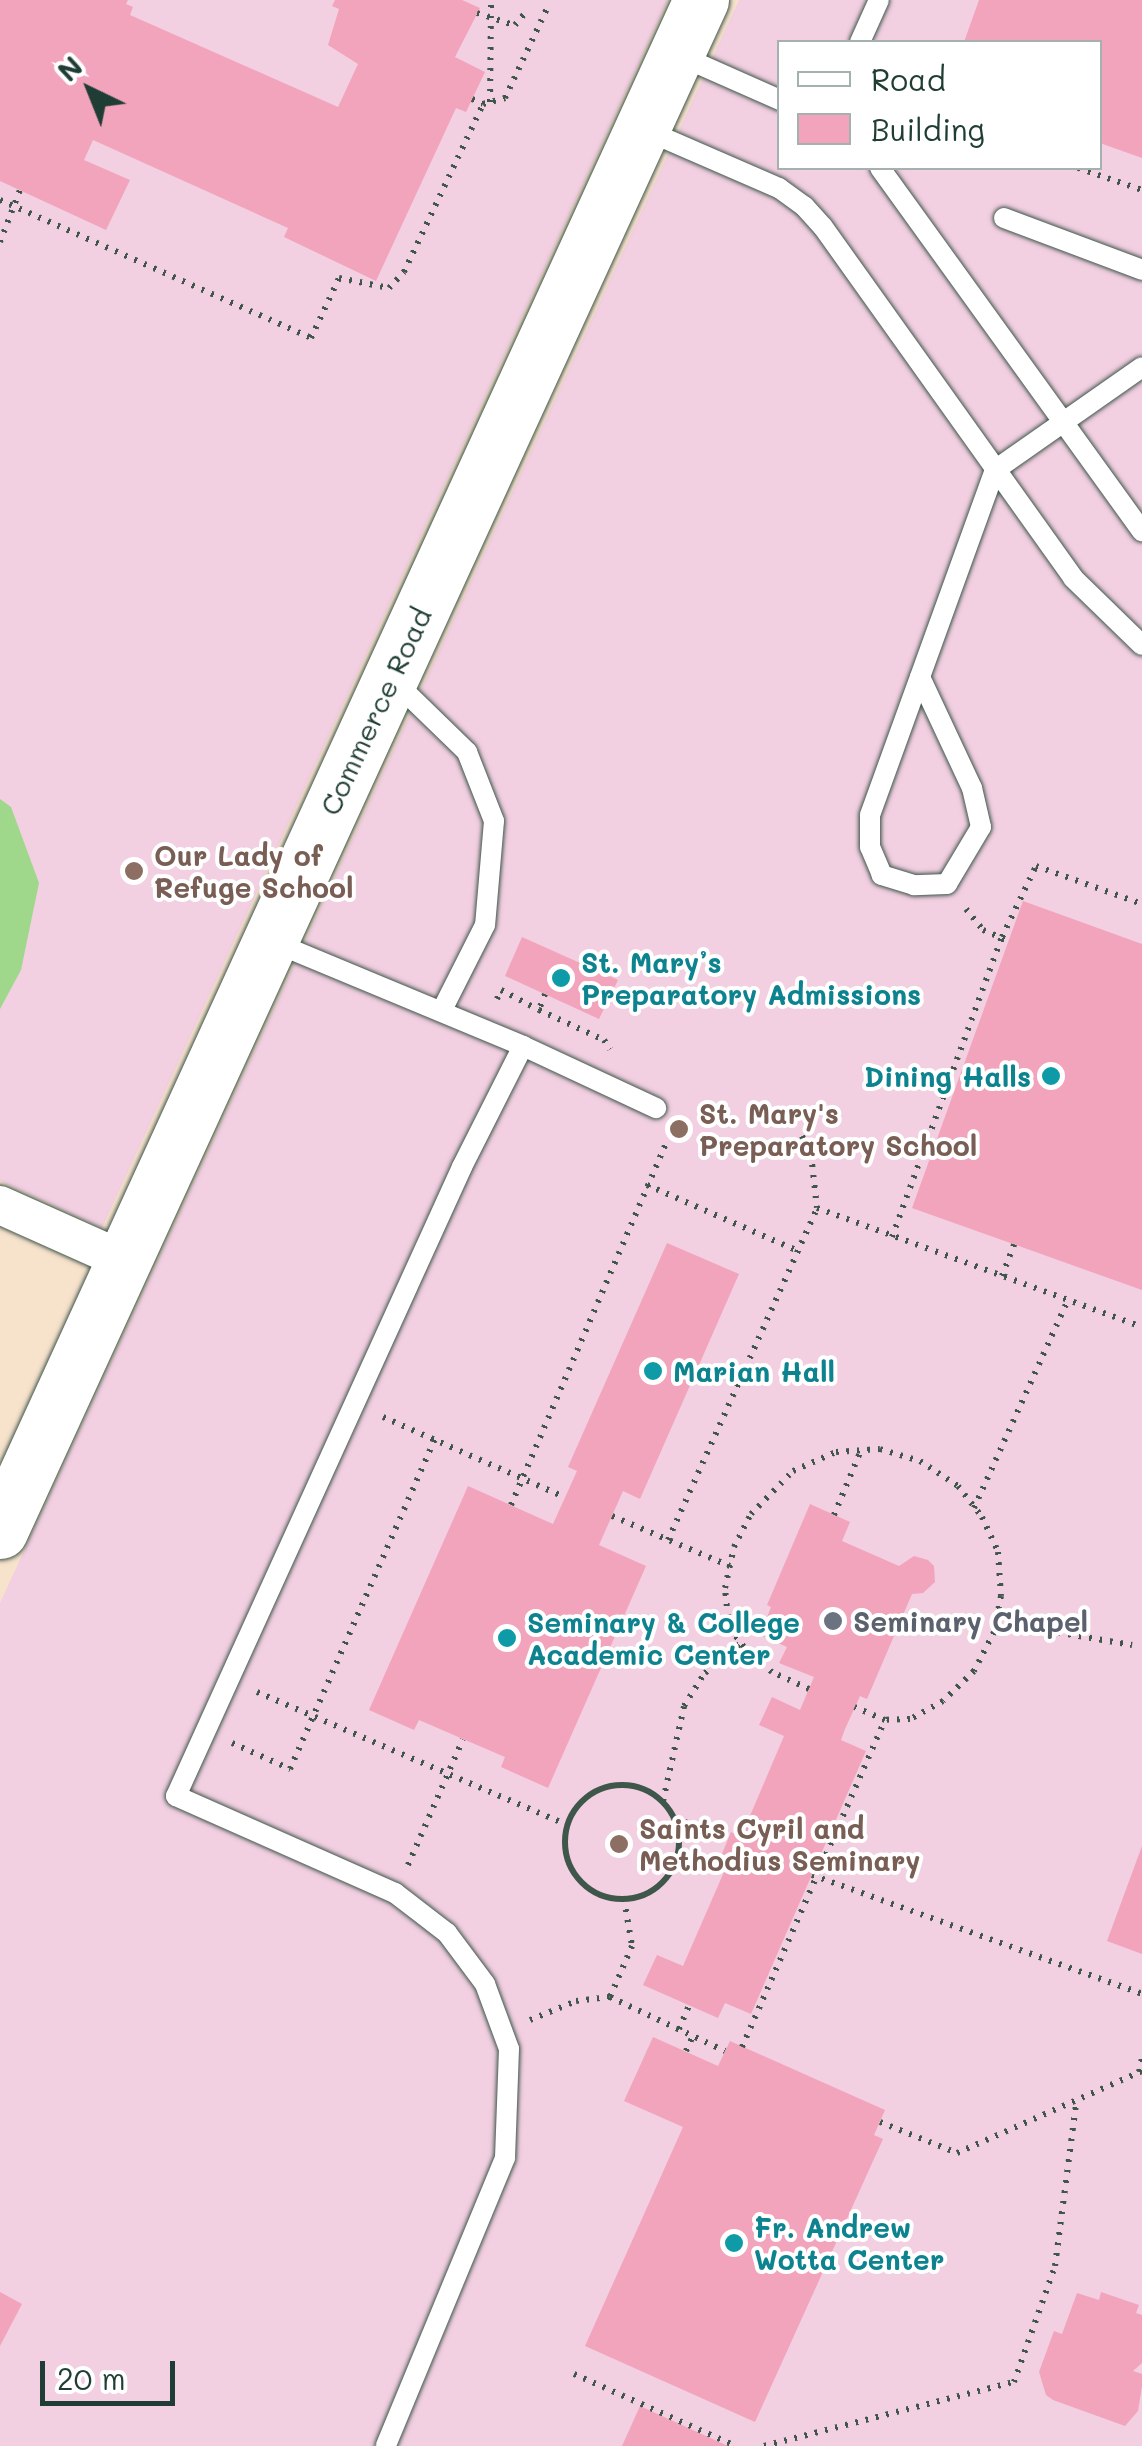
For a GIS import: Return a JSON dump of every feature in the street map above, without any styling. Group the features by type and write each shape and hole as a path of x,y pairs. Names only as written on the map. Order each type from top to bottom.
{"main road":[{"name":"Commerce Road","path":"0,1531 701,0"}],"street":[{"path":"0,1205 122,1260"}],"lane":[{"path":"861,40 879,0"},
{"path":"676,54 777,99"},
{"path":"642,128 779,188 804,206 1073,578 1142,645"},
{"path":"881,170 1142,531"},
{"path":"1004,218 1142,270"},
{"path":"920,677 972,788 981,827 947,884 914,885 882,875 870,847 870,815 920,677 995,470 1142,366"},
{"path":"390,678 468,752 494,821 485,925 442,1010"},
{"path":"269,940 442,1010 656,1108"},
{"path":"386,2446 505,2158 509,2049 485,1984 447,1932 395,1894 176,1796 354,1404 523,1046"}],"path":[{"path":"0,200 311,338 339,278 388,288 404,272 487,103 491,0"},
{"path":"472,99 487,103 505,98 548,6"},
{"path":"477,13 515,24 525,13"},
{"path":"1084,170 1142,190"},
{"path":"0,242 20,190"},
{"path":"892,1238 1036,866 1142,904"},
{"path":"947,884 983,930 1005,939"},
{"path":"511,1505 668,1139 656,1108"},
{"path":"668,1540 817,1208 811,1154 802,1136"},
{"path":"647,1184 798,1251"},
{"path":"817,1208 1142,1327"},
{"path":"1002,1276 1014,1244"},
{"path":"974,1508 1066,1302"},
{"path":"354,1404 564,1498"},
{"path":"206,1731 290,1769 435,1440"},
{"path":"809,1689 772,1672 730,1628 726,1588 730,1566 751,1514 793,1471 836,1452 880,1449 920,1461 958,1486 998,1552 1001,1596 996,1622 974,1671 942,1702 910,1719 885,1720 855,1707"},
{"path":"834,1515 862,1450"},
{"path":"612,1516 730,1566"},
{"path":"996,1622 1132,1644"},
{"path":"663,1801 684,1706 705,1673 741,1643"},
{"path":"229,1679 567,1825"},
{"path":"742,2046 885,1720"},
{"path":"395,1894 464,1739"},
{"path":"609,1786 638,1787 663,1801 674,1817 678,1856 658,1886 624,1898 590,1890 576,1876 564,1843 567,1825 576,1808 609,1786"},
{"path":"674,1817 728,1839"},
{"path":"815,1875 1142,1994"},
{"path":"610,1997 632,1946 624,1898"},
{"path":"502,2031 576,2001 610,1997 725,2050"},
{"path":"678,2029 689,2005"},
{"path":"686,2052 693,2036"},
{"path":"880,2122 957,2154 1076,2104 1140,2072 1142,2058"},
{"path":"764,2446 1014,2382 1055,2266 1076,2104"},
{"path":"574,2374 736,2446"}],"shaded area":[{"name":"Our Lady of Refuge School","path":"0,0 668,0 102,1228 0,1181"},
{"name":"St. Mary's Preparatory School","path":"739,0 1142,0 1142,2446 0,2446 0,1603"}],"green space":[{"path":"0,799 11,807 39,883 21,970 0,1009"}],"building":[{"path":"0,0 128,0 126,4 133,7 130,15 338,107 358,64 328,45 339,9 332,6 335,0 462,0 480,8 455,57 485,72 466,112 456,108 376,281 284,237 288,228 93,140 84,160 130,180 106,230 0,181"},
{"path":"979,0 1142,0 1142,158 1102,144 1102,40 965,40"},
{"name":"Dining Halls","path":"1023,901 1142,944 1142,1290 912,1208"},
{"name":"St. Mary’s Preparatory Admissions","path":"522,937 618,980 599,1019 505,976"},
{"name":"Seminary & College Academic Center","path":"667,1243 739,1274 640,1499 623,1491 599,1545 646,1566 548,1788 501,1767 505,1757 419,1720 414,1730 369,1710 468,1486 553,1524 577,1471 568,1467"},
{"path":"810,1504 850,1522 842,1541 899,1566 914,1556 928,1560 934,1566 935,1582 923,1593 912,1594 867,1699 860,1696 845,1729 841,1740 866,1751 751,2014 725,2003 718,2018 643,1985 657,1955 683,1966 727,1865 719,1861 731,1832 741,1837 784,1736 759,1725 772,1697 800,1710 814,1677 779,1663 787,1647 760,1635 771,1607 767,1605"},
{"path":"1142,1846 1142,1954 1107,1941"},
{"name":"Fr. Andrew Wotta Center","path":"653,2037 718,2066 730,2041 885,2110 874,2135 883,2139 755,2422 585,2346 683,2127 624,2101"},
{"path":"0,2292 22,2304 0,2346"},
{"path":"1101,2292 1139,2305 1136,2313 1142,2315 1142,2363 1133,2371 1142,2374 1142,2386 1138,2411 1125,2426 1053,2400 1046,2395 1039,2372 1054,2331 1062,2334 1077,2293 1099,2300"},
{"path":"640,2406 728,2446 622,2446"}],"place":[{"name":"Our Lady of Refuge School","path":"134,871"},
{"name":"St. Mary’s Preparatory Admissions","path":"561,978"},
{"name":"Dining Halls","path":"1051,1076"},
{"name":"St. Mary's Preparatory School","path":"679,1129"},
{"name":"Marian Hall","path":"653,1371"},
{"name":"Seminary Chapel","path":"833,1621"},
{"name":"Seminary & College Academic Center","path":"507,1638"},
{"name":"Saints Cyril and Methodius Seminary","path":"619,1844"},
{"name":"Fr. Andrew Wotta Center","path":"734,2243"}]}
